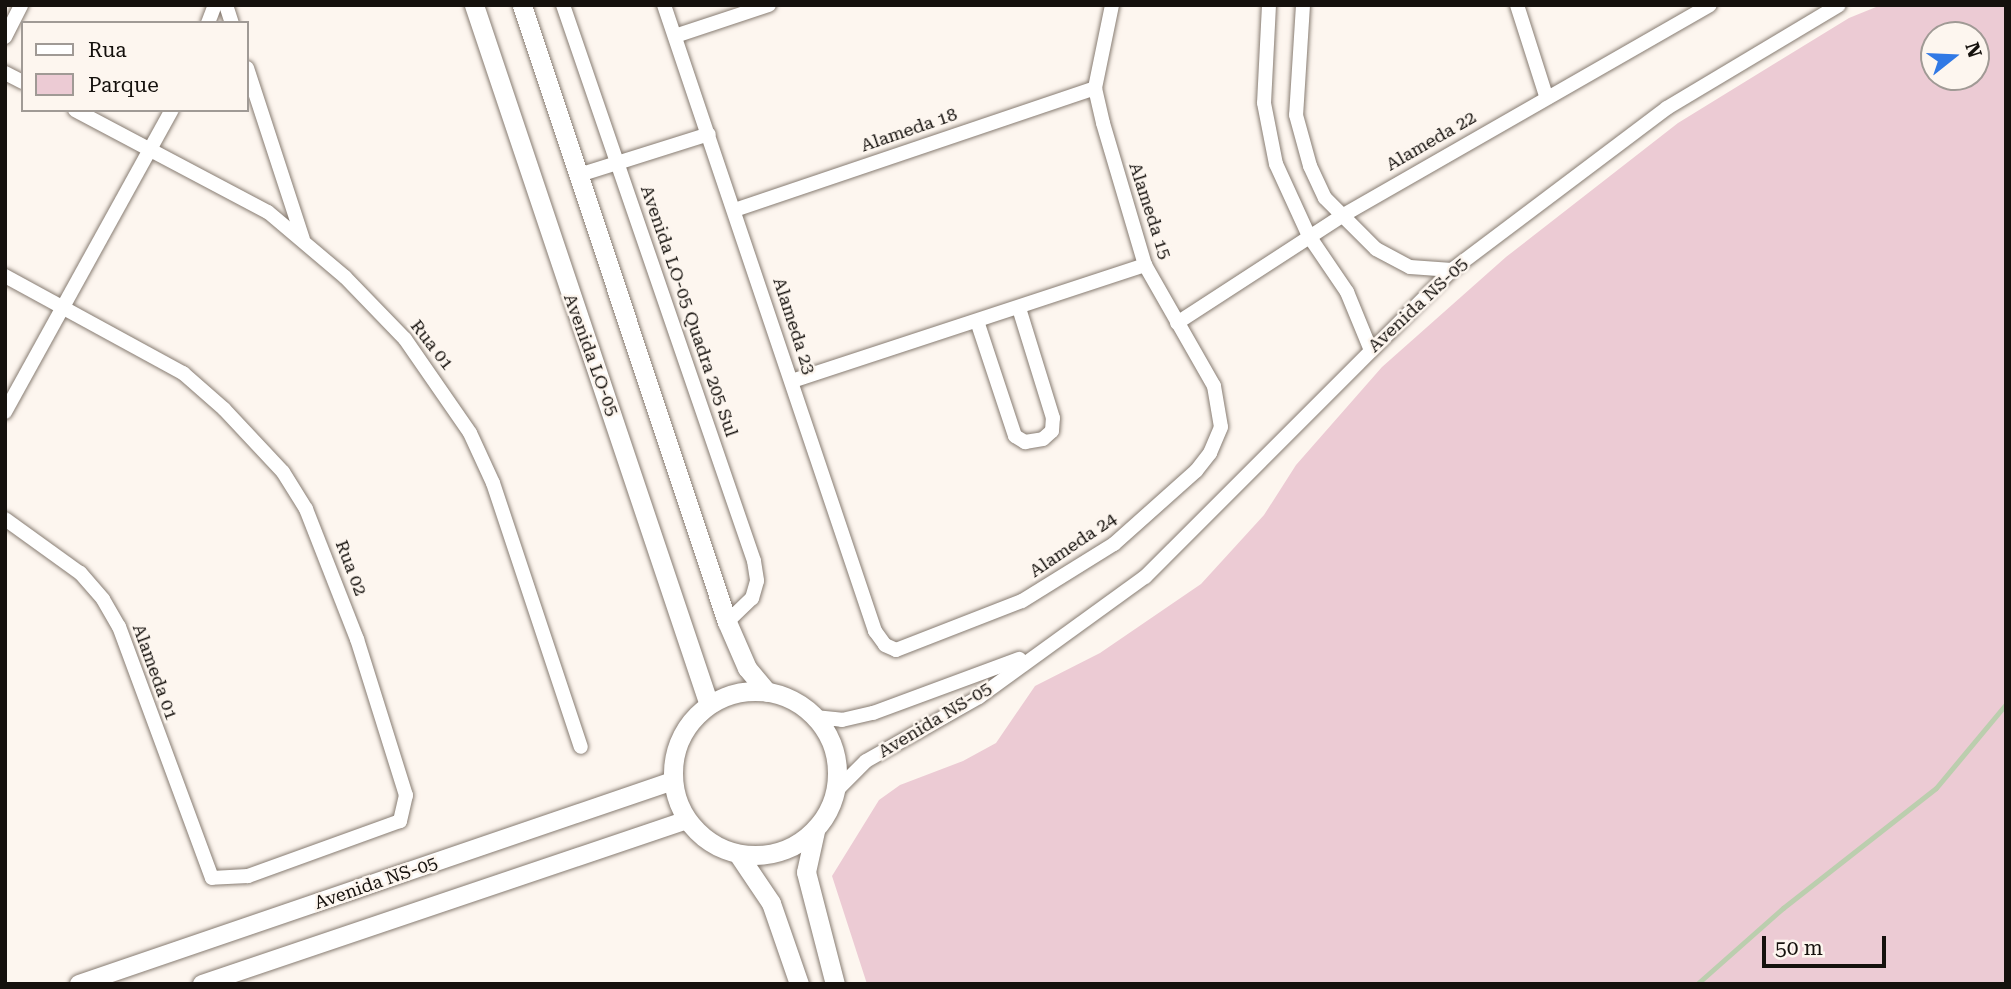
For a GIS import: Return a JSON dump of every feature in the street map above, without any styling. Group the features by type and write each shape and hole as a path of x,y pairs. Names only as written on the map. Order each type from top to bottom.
{"main road":[{"name":"Avenida LO-05","path":"474,5 709,705"},
{"path":"522,5 727,622 747,668 767,692"},
{"path":"815,831 779,852 738,854 709,842 687,820 673,781 682,734 709,705 738,692 767,692 793,700 815,717 830,740 837,765 836,791 815,831 806,872 835,984"},
{"path":"738,854 771,903 799,984"}],"street":[{"path":"5,37 21,5"},
{"name":"Avenida LO-05 Quadra 205 Sul","path":"564,5 754,561 752,598 727,622"},
{"name":"Alameda 23","path":"664,5 736,210 875,631 885,645 897,650"},
{"path":"675,36 769,5"},
{"name":"Alameda 15","path":"1112,5 1095,88 1127,213 1145,265 1214,386 1222,414"},
{"path":"1269,5 1264,103 1268,139 1309,236 1347,292 1370,348"},
{"path":"1303,5 1296,115 1310,166 1340,217 1361,239 1410,267 1452,270"},
{"path":"1517,5 1546,96"},
{"name":"Alameda 22","path":"1177,323 1340,217 1546,96 1710,5"},
{"name":"Avenida NS-05","path":"836,791 866,761 979,697 1036,652 1146,577 1222,505 1370,348 1452,270 1667,108 1839,5"},
{"path":"248,71 303,239"},
{"path":"5,73 21,81"},
{"name":"Alameda 18","path":"736,210 1095,88"},
{"name":"Rua 01","path":"79,112 268,212 303,239 405,339 470,433 511,533 581,747"},
{"path":"5,412 60,309 152,152 171,112"},
{"path":"579,174 709,134"},
{"path":"792,381 1145,265"},
{"name":"Rua 02","path":"5,276 60,309 183,373 225,409 283,472 306,509 334,573 405,795 397,822 248,876 212,878"},
{"path":"977,321 1015,436 1026,442 1043,439 1052,431 1052,418 1019,308"},
{"name":"Alameda 24","path":"897,650 1022,601 1114,544 1196,471 1210,453 1222,414"},
{"name":"Alameda 01","path":"5,519 64,560 103,599 119,627 212,878"},
{"name":"Avenida NS-05","path":"815,717 842,720 873,713 1036,652"},
{"name":"Avenida NS-05","path":"79,984 673,781"},
{"path":"202,984 687,820"}],"green space":[{"path":"1881,5 2006,5 2006,984 867,984 832,876 879,800 900,785 963,761 996,743 1035,686 1100,653 1201,584 1264,515 1296,465 1382,367 1506,257 1678,123 1849,18"}],"waterway":[{"path":"1697,984 1783,908 1936,788 2006,704"}]}
